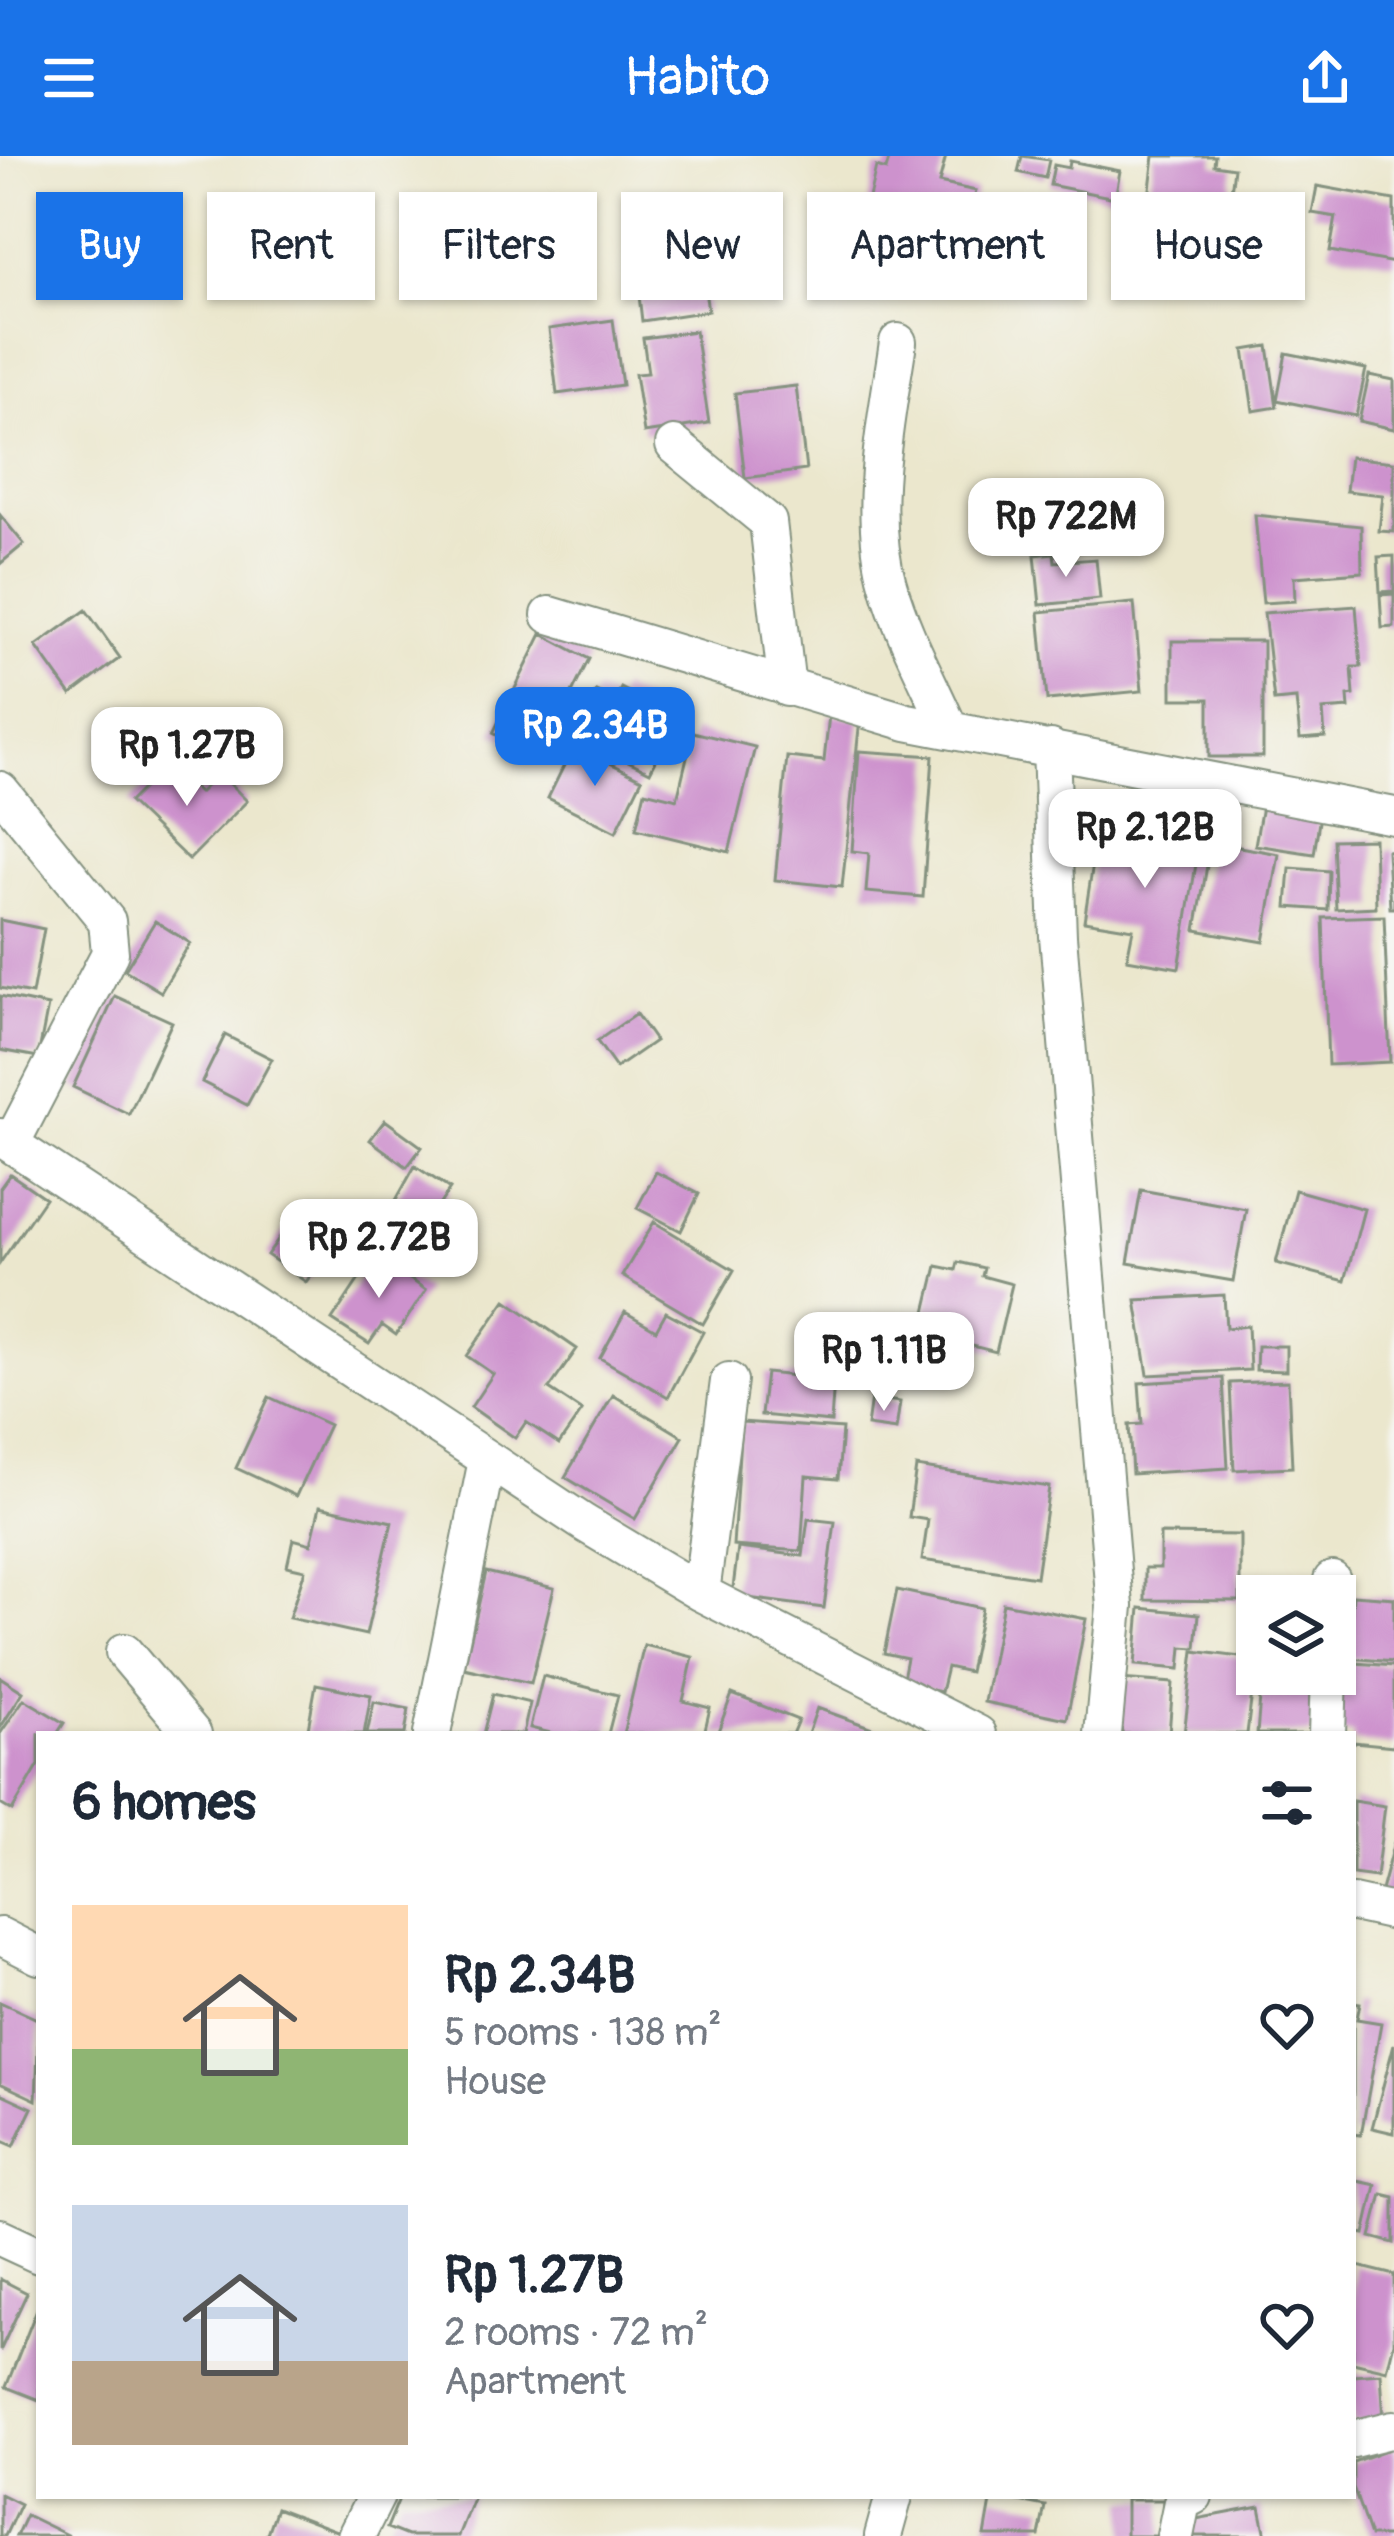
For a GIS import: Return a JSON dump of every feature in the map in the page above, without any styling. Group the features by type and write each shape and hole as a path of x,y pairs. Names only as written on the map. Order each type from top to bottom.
{"street":[{"path":"898,342 883,446 881,550 899,614 950,730"},
{"path":"674,445 768,522 787,688"},
{"path":"550,615 787,688 950,730 1394,816"},
{"path":"1051,748 1058,936 1115,1606 1102,1731"},
{"path":"0,790 107,921 111,933 110,952 6,1138 487,1460 701,1593 972,1731"},
{"path":"701,1593 729,1382"},
{"path":"433,1731 487,1460"},
{"path":"124,1652 190,1731"},
{"path":"1327,1731 1328,1695"},
{"path":"1356,1904 1394,1912"},
{"path":"0,1936 36,1954"},
{"path":"0,2237 36,2254"},
{"path":"1356,2438 1394,2429"},
{"path":"356,2536 374,2499"},
{"path":"883,2536 893,2499"},
{"path":"1175,2536 1182,2503 1189,2499"}],"building":[{"path":"890,156 946,156 939,183 976,191 870,192 876,167 886,170"},
{"path":"1022,156 1049,160 1045,178 1018,172"},
{"path":"1154,156 1215,156 1214,165 1234,168 1231,192 1150,192"},
{"path":"1070,161 1120,171 1116,192 1111,192 1111,197 1050,185 1054,165 1069,168"},
{"path":"1317,186 1394,200 1394,263 1330,251 1336,217 1312,213"},
{"path":"640,300 706,300 708,311 642,321"},
{"path":"613,320 622,385 557,394 549,329"},
{"path":"695,331 709,423 644,433 635,374 648,373 643,338"},
{"path":"1268,346 1277,407 1253,411 1244,350"},
{"path":"1286,353 1366,369 1356,416 1277,400"},
{"path":"1369,375 1394,380 1394,429 1359,421"},
{"path":"796,386 806,470 745,478 735,393"},
{"path":"1350,457 1394,462 1394,532 1379,531 1383,495 1346,491"},
{"path":"0,515 24,544 0,564"},
{"path":"1255,515 1361,526 1362,572 1294,577 1295,601 1263,603"},
{"path":"1054,553 1055,562 1096,559 1100,599 1040,605 1035,555"},
{"path":"1394,556 1394,591 1380,592 1378,557"},
{"path":"1394,594 1394,627 1382,628 1380,595"},
{"path":"1134,603 1142,691 1047,700 1039,612"},
{"path":"1356,606 1361,667 1352,667 1354,695 1348,696 1349,708 1323,710 1325,737 1300,739 1296,699 1274,701 1264,613"},
{"path":"86,610 120,658 71,695 36,646"},
{"path":"542,634 589,659 569,699 582,706 553,763 493,733"},
{"path":"1172,641 1263,641 1263,757 1209,757 1209,699 1172,699"},
{"path":"621,688 678,717 650,772 574,734 596,691 615,700"},
{"path":"125,714 175,726 167,759 116,747"},
{"path":"829,715 860,719 842,887 775,880 787,757 824,761"},
{"path":"693,732 755,747 729,852 636,829 645,791 677,799"},
{"path":"574,745 642,779 616,832 548,798"},
{"path":"859,751 933,756 923,897 866,892 869,853 852,851"},
{"path":"168,763 199,793 219,773 247,801 189,860 129,802"},
{"path":"1262,806 1320,815 1314,854 1255,845"},
{"path":"1115,822 1185,833 1183,843 1199,846 1179,968 1127,959 1133,929 1084,921 1094,857 1108,860"},
{"path":"1374,839 1376,907 1336,909 1333,840"},
{"path":"1211,842 1279,854 1264,942 1196,930"},
{"path":"1394,850 1394,908 1390,908 1387,851"},
{"path":"1290,868 1329,871 1328,910 1287,907"},
{"path":"1384,916 1390,1062 1328,1065 1323,918"},
{"path":"0,920 44,929 32,994 0,988"},
{"path":"155,921 190,943 161,992 125,970"},
{"path":"0,996 48,1006 38,1057 0,1050"},
{"path":"115,996 172,1022 129,1114 73,1087"},
{"path":"636,1014 655,1041 616,1068 597,1041"},
{"path":"225,1035 272,1059 247,1105 202,1082"},
{"path":"385,1120 422,1147 407,1167 370,1140"},
{"path":"415,1166 450,1189 435,1211 459,1227 429,1273 375,1238"},
{"path":"656,1172 699,1194 681,1231 637,1208"},
{"path":"10,1174 45,1198 0,1263 0,1188"},
{"path":"1141,1190 1246,1209 1233,1281 1128,1263"},
{"path":"1295,1190 1364,1209 1345,1281 1276,1263"},
{"path":"305,1202 344,1230 306,1282 267,1255"},
{"path":"654,1222 734,1270 703,1324 622,1276"},
{"path":"375,1255 426,1290 396,1335 382,1325 369,1344 332,1320"},
{"path":"958,1262 984,1268 982,1276 1012,1284 996,1352 921,1333 937,1266 956,1270"},
{"path":"1224,1295 1226,1328 1248,1326 1250,1370 1148,1375 1136,1300"},
{"path":"506,1300 577,1349 549,1389 582,1411 559,1444 526,1422 515,1438 471,1407 493,1374 467,1356"},
{"path":"625,1312 656,1330 666,1312 703,1332 668,1397 600,1358"},
{"path":"1257,1346 1286,1346 1286,1371 1256,1370"},
{"path":"766,1373 834,1380 831,1422 761,1415"},
{"path":"1223,1378 1228,1468 1132,1474 1129,1425 1142,1424 1139,1383"},
{"path":"1288,1381 1292,1467 1234,1470 1230,1383"},
{"path":"613,1395 683,1437 635,1519 565,1477"},
{"path":"269,1397 329,1425 296,1496 236,1468"},
{"path":"871,1398 900,1402 896,1430 867,1426"},
{"path":"741,1422 842,1429 838,1479 806,1476 801,1551 733,1546"},
{"path":"916,1467 1049,1487 1036,1577 922,1560 928,1520 909,1517"},
{"path":"320,1506 392,1522 366,1635 289,1618 305,1570 287,1566 293,1539 311,1544"},
{"path":"808,1519 835,1522 824,1608 732,1596 738,1548 803,1556"},
{"path":"1160,1534 1240,1535 1236,1601 1145,1600 1145,1568 1160,1568"},
{"path":"486,1572 554,1588 531,1683 464,1668"},
{"path":"897,1590 982,1608 969,1672 947,1667 941,1692 902,1683 907,1658 884,1653"},
{"path":"1356,1595 1394,1598 1394,1662 1356,1659"},
{"path":"1003,1603 1086,1619 1067,1719 984,1702"},
{"path":"1140,1608 1199,1614 1196,1648 1182,1647 1180,1669 1135,1665"},
{"path":"644,1645 693,1657 683,1701 710,1708 705,1731 624,1731"},
{"path":"1194,1651 1236,1656 1236,1695 1252,1695 1247,1731 1184,1731"},
{"path":"1356,1663 1394,1666 1394,1746 1356,1742 1356,1731 1336,1731 1339,1695 1356,1695"},
{"path":"543,1676 618,1695 609,1731 530,1728"},
{"path":"0,1677 23,1692 0,1728"},
{"path":"1119,1679 1173,1683 1169,1731 1114,1731"},
{"path":"316,1684 371,1695 365,1731 308,1731"},
{"path":"493,1694 530,1703 524,1731 484,1731"},
{"path":"732,1694 798,1720 793,1731 718,1731"},
{"path":"1260,1695 1316,1695 1312,1731 1257,1731"},
{"path":"24,1699 64,1723 59,1731 36,1731 36,1770 12,1811 0,1804 0,1734"},
{"path":"374,1702 409,1709 405,1731 368,1731"},
{"path":"817,1708 875,1729 874,1731 809,1731"},
{"path":"1356,1801 1385,1806 1376,1877 1356,1874"},
{"path":"1394,1842 1394,1902 1379,1898"},
{"path":"0,2002 36,2019 36,2100 0,2083"},
{"path":"1356,2002 1360,2003 1357,2019 1381,2023 1361,2135 1356,2134"},
{"path":"1394,2044 1394,2133 1372,2128"},
{"path":"0,2093 32,2108 14,2146 0,2140"},
{"path":"1356,2181 1376,2185 1365,2234 1356,2232"},
{"path":"1382,2194 1394,2197 1394,2243 1371,2237"},
{"path":"1356,2266 1394,2275 1394,2342 1387,2370 1356,2363"},
{"path":"0,2279 27,2293 0,2351"},
{"path":"36,2312 36,2399 6,2387"},
{"path":"1381,2373 1384,2421 1356,2423 1356,2375"},
{"path":"1394,2447 1394,2536 1370,2536 1356,2496 1356,2461"},
{"path":"0,2494 20,2504 5,2536 0,2536"},
{"path":"399,2499 473,2499 458,2536 407,2536 387,2528"},
{"path":"991,2499 1045,2506 1039,2536 985,2536"},
{"path":"1126,2500 1163,2500 1163,2536 1126,2536"},
{"path":"1260,2507 1266,2536 1194,2536 1191,2520"},
{"path":"276,2508 339,2532 338,2536 266,2536"},
{"path":"26,2515 69,2536 16,2536"}]}
